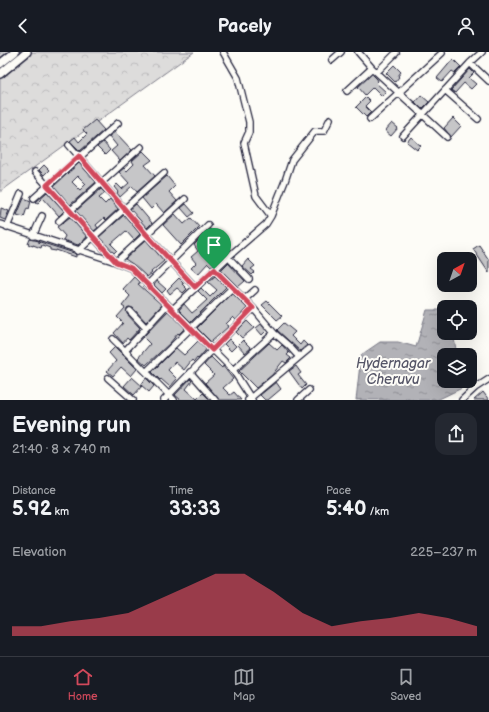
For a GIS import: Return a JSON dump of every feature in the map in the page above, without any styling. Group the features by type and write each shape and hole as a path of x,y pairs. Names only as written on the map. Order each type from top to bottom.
{"main road":[{"path":"0,64 15,52"},
{"path":"0,74 27,52"}],"street":[{"path":"223,52 238,78 249,122 249,132 244,143 256,196 271,216"},
{"path":"332,60 341,52"},
{"path":"358,52 374,70 400,92 447,137"},
{"path":"403,136 470,63 482,52"},
{"path":"347,92 396,53"},
{"path":"370,119 442,53"},
{"path":"470,63 489,81"},
{"path":"445,90 478,119"},
{"path":"172,310 214,269 266,224 286,181 292,160 315,131 324,131 330,119"},
{"path":"34,198 79,156 118,123"},
{"path":"69,144 146,234 195,287"},
{"path":"59,221 141,146"},
{"path":"35,172 116,262"},
{"path":"78,251 164,173"},
{"path":"7,227 21,194"},
{"path":"116,262 185,198"},
{"path":"33,236 42,216"},
{"path":"0,224 131,268 233,370 250,399 309,349"},
{"path":"147,285 171,260 208,226"},
{"path":"228,257 249,279"},
{"path":"214,269 253,308 274,333 299,357"},
{"path":"146,372 190,327 232,288"},
{"path":"244,300 255,290"},
{"path":"125,351 167,305"},
{"path":"164,400 253,308"},
{"path":"130,311 146,328"},
{"path":"233,370 274,333"},
{"path":"113,340 174,400"},
{"path":"190,372 215,400"},
{"path":"108,378 133,400"},
{"path":"462,400 475,388 489,379"},
{"path":"298,400 309,390"}],"green space":[{"path":"0,52 194,52 0,192"}],"water":[{"name":"Hydernagar Cheruvu","path":"427,310 437,310 437,340 454,340 456,348 437,348 437,388 462,388 437,400 356,400 361,355 380,342 398,342 416,347"}],"building":[{"path":"453,59 461,67 455,73 452,71 442,82 437,78"},
{"path":"394,65 401,72 395,82 386,73"},
{"path":"470,69 474,73 469,78 476,84 471,89 464,83 455,93 451,90"},
{"path":"372,74 378,81 376,83 386,92 382,96 373,87 365,95 358,87"},
{"path":"421,95 429,102 422,109 415,102"},
{"path":"366,97 370,101 365,106 371,112 366,117 356,107"},
{"path":"453,118 461,126 451,137 444,128"},
{"path":"95,120 104,130 80,151 70,141 75,137 79,142 87,134 83,130"},
{"path":"392,123 398,128 391,136 385,131"},
{"path":"115,132 132,150 120,161 111,151 117,146 109,136"},
{"path":"411,137 421,146 417,150 407,142"},
{"path":"103,142 110,150 105,155 97,147"},
{"path":"143,151 152,160 145,165 155,176 137,192 132,186 120,197 114,187 117,184 122,189 129,183 119,172 124,168 127,171 134,164 132,161"},
{"path":"79,163 96,182 70,205 54,186","holes":["78,176 86,184 80,190 72,182"]},
{"path":"44,165 49,170 44,175 39,170"},
{"path":"167,176 175,186 169,192 177,201 164,213 156,204 151,209 142,198"},
{"path":"101,189 105,193 99,198 105,204 110,199 118,209 106,220 104,218 96,225 98,228 94,231 76,211"},
{"path":"47,192 64,211 59,216 43,198 38,203 36,202"},
{"path":"24,198 31,201 29,209 27,208 24,217 17,215"},
{"path":"136,204 152,223 147,228 130,209"},
{"path":"186,204 194,213 189,217 181,208"},
{"path":"1,208 9,211 5,220 0,218"},
{"path":"175,214 184,224 191,218 199,227 181,245 163,225"},
{"path":"124,215 140,234 134,240 126,231 111,244 117,250 114,253 99,237"},
{"path":"70,217 87,237 78,245 63,240 65,236 57,227"},
{"path":"210,229 230,250 214,265 211,266 208,263 198,274 191,268 196,263 191,257 198,251 194,245"},
{"path":"30,239 74,253 76,257 56,250 50,250 50,248 42,245 41,248 33,246 28,244"},
{"path":"146,240 164,261 147,277 125,259"},
{"path":"479,245 489,260 489,273 477,255 477,252 473,249"},
{"path":"248,259 255,266 251,269 255,272 252,275 242,266"},
{"path":"228,263 245,281 238,287 221,270"},
{"path":"215,276 226,287 191,322 179,310 184,304 192,313 207,300 198,291 201,288 210,297 217,290 208,282"},
{"path":"134,277 140,283 138,284 162,305 146,322 133,308 127,308 127,314 140,328 129,340 127,338 123,343 114,333 123,323 117,317 125,308 122,306 130,296 123,289"},
{"path":"179,278 187,289 183,293 177,288 170,294 167,290"},
{"path":"157,281 166,289 162,293 154,285"},
{"path":"232,293 247,308 236,320 233,317 226,324 229,326 211,342 197,328"},
{"path":"267,301 282,316 277,320 262,305"},
{"path":"168,311 185,328 146,365 138,358 150,344 143,337"},
{"path":"247,321 254,328 242,338 236,332"},
{"path":"284,323 295,332 291,336 300,345 303,341 307,345 300,351 277,330"},
{"path":"261,324 266,331 262,335 256,328"},
{"path":"229,339 236,346 231,351 224,344"},
{"path":"243,340 251,348 245,353 238,345"},
{"path":"198,341 206,349 205,351 194,362 192,360 184,370 175,362 168,370 177,379 170,387 152,372 176,348 184,355"},
{"path":"269,343 277,350 282,345 289,353 287,355 291,358 286,363 283,361 272,375 256,388 239,371"},
{"path":"115,347 137,369 131,376 121,367 113,376 107,371 116,361 109,353"},
{"path":"211,357 222,368 223,366 233,379 223,388 230,395 234,392 241,400 219,400 205,383 214,375 204,365"},
{"path":"296,366 301,373 298,375 306,385 302,389 289,371"},
{"path":"132,377 142,386 134,395 124,386"},
{"path":"146,378 154,386 149,392 141,385"},
{"path":"190,379 192,381 186,389 197,399 203,393 209,399 208,400 181,400 175,395"},
{"path":"276,382 281,389 268,400 265,400 260,395"},
{"path":"483,392 489,400 474,400"}],"route":[{"path":"79,156 146,234 195,287 214,269 253,308 212,350 131,268 116,262 47,185 79,156"}]}
